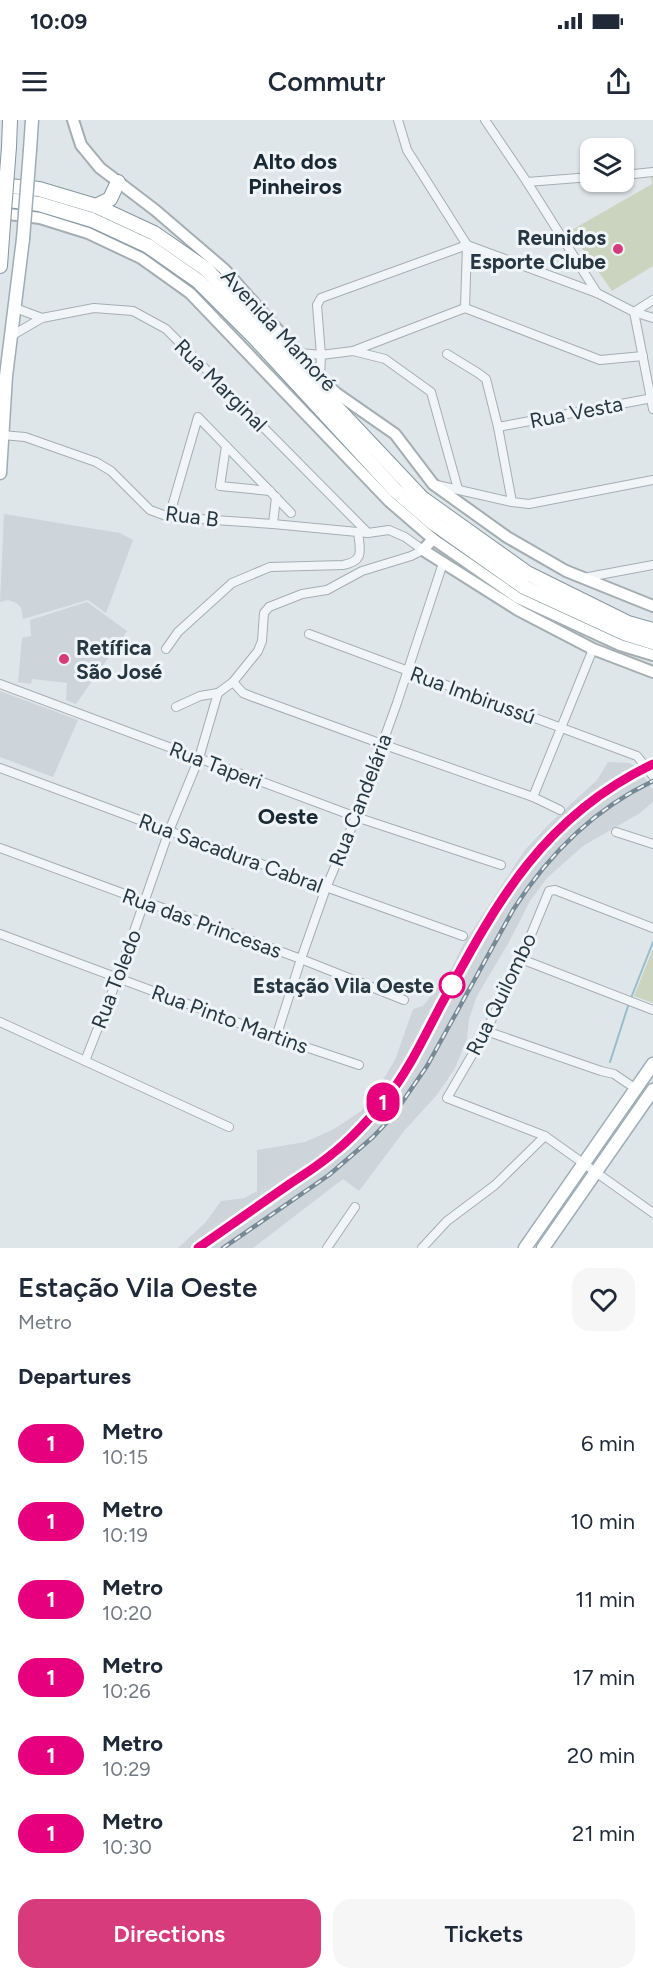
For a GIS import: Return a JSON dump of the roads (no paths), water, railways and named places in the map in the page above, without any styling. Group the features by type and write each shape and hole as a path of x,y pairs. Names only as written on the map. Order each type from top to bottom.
{"highway":[{"path":"0,266 10,120"},
{"path":"96,206 110,200 118,182"},
{"path":"0,185 39,189 96,206 154,233 206,269 422,498 527,573 628,623 653,630"},
{"path":"0,199 39,204 92,220 148,246 198,281 255,338 395,490 432,522 524,587 624,633 653,642"}],"main road":[{"path":"0,473 6,376 23,239 32,120"},
{"path":"525,1248 653,1064"},
{"path":"543,1248 653,1090"}],"street":[{"name":"Avenida Mamoré","path":"73,120 81,145 100,168 155,210 225,270 320,378 336,393 395,434 433,484 507,537 566,571 653,606"},
{"path":"398,120 407,150 468,245 465,308"},
{"path":"485,120 597,293"},
{"path":"634,174 653,172"},
{"path":"527,182 580,178"},
{"path":"0,213 40,218 88,233 141,258 190,293 388,501 433,539 518,598 620,645 653,655"},
{"path":"320,378 321,355 317,304 321,298 468,245 597,293 634,312 653,318"},
{"path":"634,312 653,300"},
{"path":"15,308 42,318"},
{"name":"Rua Marginal","path":"11,336 42,318 94,308 134,311 154,321 166,329 368,533"},
{"path":"300,353 321,355 354,351 465,308 600,360 643,356"},
{"path":"634,312 653,409"},
{"path":"354,351 385,359 431,392 458,489"},
{"path":"447,354 486,379 498,427 512,502"},
{"name":"Rua Vesta","path":"498,427 652,398"},
{"path":"169,517 198,417 291,513"},
{"name":"Rua B","path":"3,435 25,437 96,462 111,471 150,510 169,517 368,533 389,530 405,537 423,550"},
{"path":"226,446 220,486 273,494"},
{"path":"433,484 529,504 653,480"},
{"path":"273,494 273,524"},
{"path":"166,649 178,632 232,583 270,567 343,566 353,563 360,551 358,532"},
{"path":"176,707 200,696 218,693 233,682 258,651 262,641 264,613 269,607 302,594 327,590 362,571 411,556 423,550 433,539"},
{"path":"423,550 518,610 593,649 653,672"},
{"name":"Rua Candelária","path":"276,1037 326,888 356,817 408,671 443,563"},
{"path":"581,578 653,565"},
{"name":"Rua Imbirussú","path":"309,634 638,756 653,776"},
{"path":"533,796 593,649"},
{"path":"233,682 243,693 533,796 560,810"},
{"name":"Rua Taperi","path":"0,684 356,817 501,865"},
{"name":"Rua Toledo","path":"85,1061 118,977 169,831 199,758 218,693"},
{"name":"Rua Sacadura Cabral","path":"0,768 463,936"},
{"path":"616,832 653,844"},
{"name":"Rua das Princesas","path":"0,848 301,959 404,1000"},
{"name":"Rua Quilombo","path":"545,1136 447,1098 486,1031 549,891 552,889 653,928"},
{"name":"Rua Pinto Martins","path":"0,934 276,1037 359,1065"},
{"path":"520,959 653,1010"},
{"path":"0,1022 230,1127"},
{"path":"486,1031 614,1074 636,1089"},
{"path":"422,1248 447,1221 495,1185 545,1136 653,1213"},
{"path":"327,1248 355,1207"}],"waterway":[{"path":"631,998 653,942"},
{"path":"610,1062 629,1003"}],"railway":[{"path":"198,1248 298,1180 322,1162 366,1122 402,1076 483,929 529,861 547,840 586,804 653,764"},
{"path":"223,1248 329,1175 373,1137 392,1117 427,1066 513,910 541,871 557,852 592,820 631,792 653,781"}],"metro line":[{"name":"1","path":"198,1248 333,1154 362,1125 386,1099 406,1070 504,894 538,850 566,821 601,794 653,764"}],"place":[{"name":"Reunidos Esporte Clube","path":"618,249"},
{"name":"Retífica São José","path":"64,659"},
{"name":"Estação Vila Oeste","path":"452,985"}],"district":[{"name":"Alto dos Pinheiros","path":"295,174"},
{"name":"Oeste","path":"288,816"}]}
